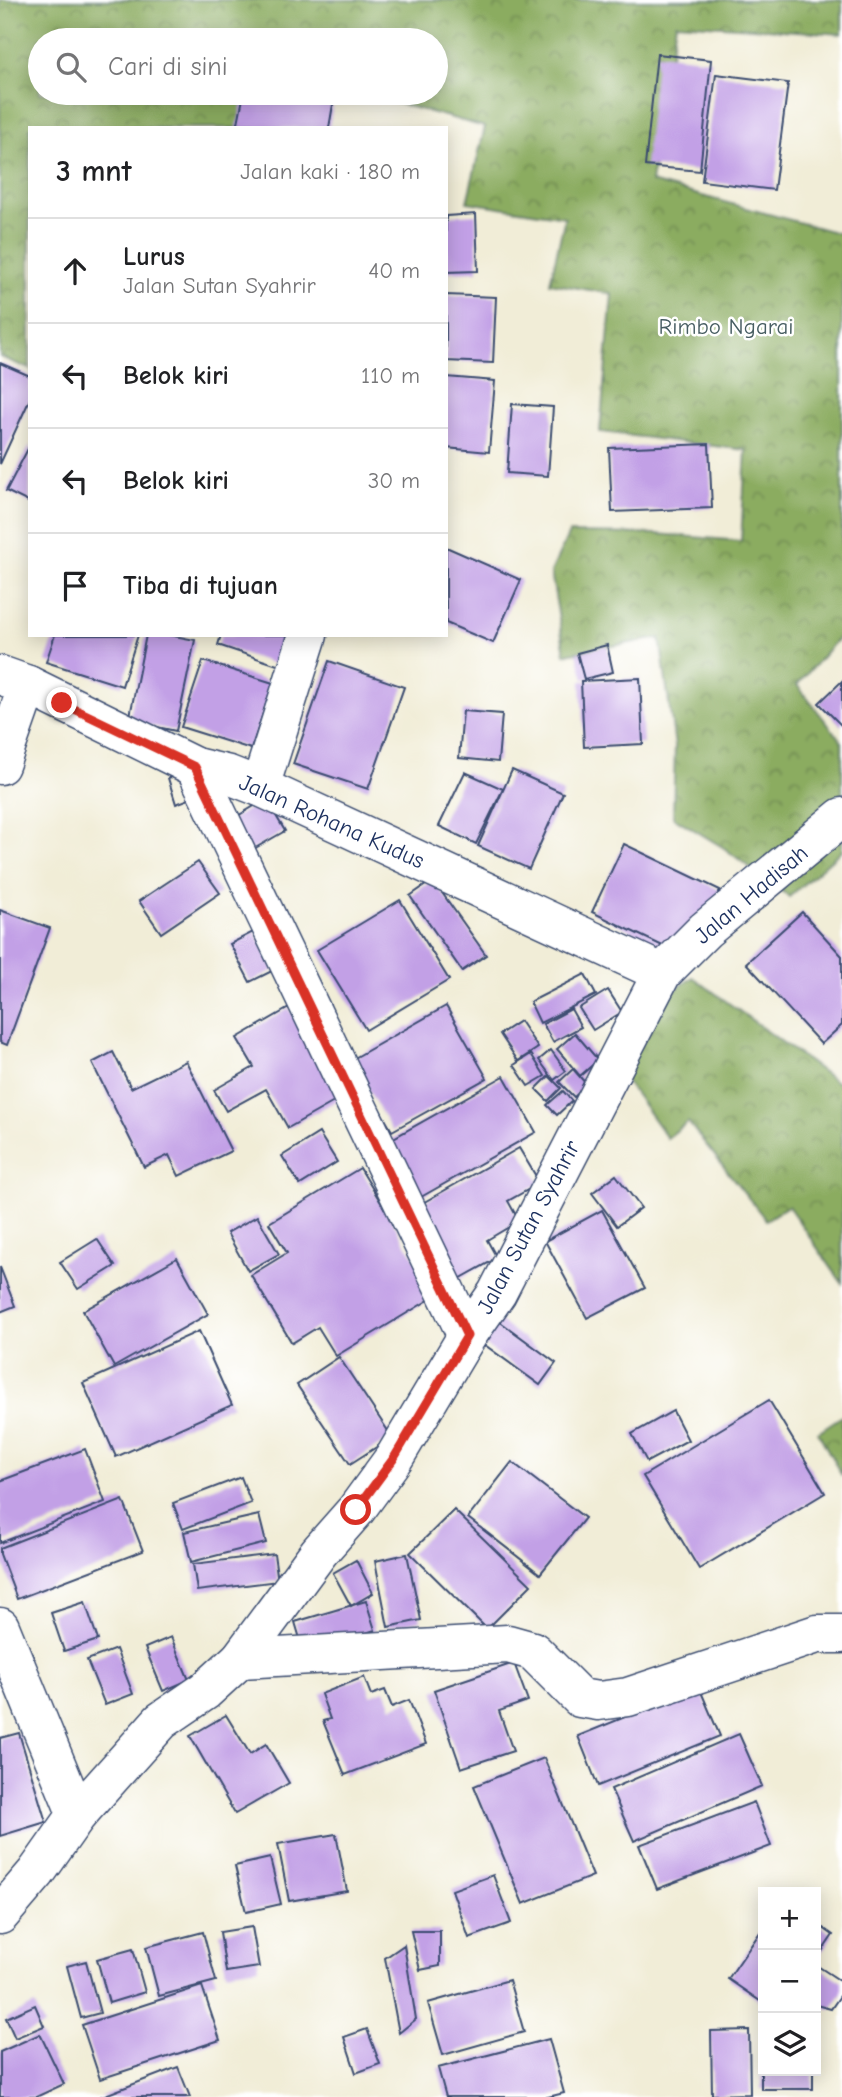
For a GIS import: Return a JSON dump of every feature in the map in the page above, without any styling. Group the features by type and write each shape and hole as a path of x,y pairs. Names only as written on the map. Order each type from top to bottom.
{"street":[{"path":"260,787 307,637"},
{"path":"0,765 14,680"},
{"name":"Jalan Rohana Kudus","path":"14,680 195,767 229,775 260,787 662,973"},
{"path":"195,767 467,1336"},
{"name":"Jalan Hadisah","path":"662,973 705,930 842,817"},
{"name":"Jalan Sutan Syahrir","path":"0,1915 36,1873 77,1815 161,1721 205,1691 240,1659 319,1552 356,1510 394,1458 467,1336 497,1293 662,973"},
{"path":"0,1626 77,1815"},
{"path":"240,1659 508,1644 533,1651 580,1698 598,1701 628,1697 817,1634 842,1633"}],"green space":[{"name":"Rimbo Ngarai","path":"0,0 842,0 842,34 676,23 651,182 842,234 842,634 797,685 842,742 842,850 789,897 724,848 673,817 675,746 660,638 565,654 551,572 569,533 657,534 741,541 746,450 600,432 612,294 550,283 565,217 467,202 485,127 404,105 448,105 448,28 28,28 28,105 265,105 260,126 28,126 28,368 0,357"},
{"path":"693,977 842,1086 842,1283 788,1206 766,1220 688,1122 667,1138 621,1074 671,993"},
{"path":"842,1416 842,1476 818,1432"}],"building":[{"path":"657,54 711,60 700,171 645,166"},
{"path":"716,74 788,83 774,190 702,181"},
{"path":"242,105 333,105 329,126 237,126"},
{"path":"476,214 478,271 448,272 448,216"},
{"path":"448,295 496,297 493,363 448,361"},
{"path":"0,363 28,375 28,403 0,464"},
{"path":"448,377 495,381 489,452 448,448"},
{"path":"512,404 553,407 548,476 507,473"},
{"path":"709,444 712,508 612,512 609,448"},
{"path":"28,449 28,502 6,491"},
{"path":"448,548 521,580 493,643 448,624"},
{"path":"54,637 137,637 122,686 46,662"},
{"path":"146,637 195,640 176,731 129,721"},
{"path":"220,637 300,637 289,669 218,645"},
{"path":"607,645 613,672 584,679 577,653"},
{"path":"203,661 273,683 251,749 181,727"},
{"path":"329,661 404,687 368,789 293,764"},
{"path":"640,678 643,744 584,747 581,681"},
{"path":"842,681 842,726 819,703"},
{"path":"463,711 502,714 498,762 459,758"},
{"path":"512,770 563,793 529,869 478,846"},
{"path":"186,772 195,797 176,804 168,778"},
{"path":"465,772 503,789 476,844 439,826"},
{"path":"266,799 285,831 245,854 226,823"},
{"path":"624,844 720,890 701,928 673,951 592,912"},
{"path":"198,862 220,893 161,933 139,901"},
{"path":"433,880 486,955 462,971 410,896"},
{"path":"400,900 449,980 366,1030 317,950"},
{"path":"0,910 50,928 7,1045 0,1042"},
{"path":"802,912 842,956 842,1025 821,1044 746,963"},
{"path":"255,931 274,970 250,982 230,944"},
{"path":"585,974 596,995 540,1023 530,1002"},
{"path":"608,990 622,1012 593,1030 579,1008"},
{"path":"446,1006 487,1078 392,1131 351,1060"},
{"path":"289,1008 341,1098 288,1128 266,1089 226,1111 214,1090 254,1067 237,1038"},
{"path":"571,1009 581,1027 553,1042 543,1024"},
{"path":"520,1021 538,1048 518,1061 500,1034"},
{"path":"575,1033 598,1060 580,1076 557,1049"},
{"path":"551,1050 566,1071 554,1080 539,1060"},
{"path":"113,1052 131,1088 186,1061 231,1151 179,1176 169,1155 144,1167 92,1063"},
{"path":"531,1054 545,1076 528,1086 514,1065"},
{"path":"573,1069 587,1085 574,1097 559,1082"},
{"path":"504,1076 536,1132 414,1201 383,1144"},
{"path":"549,1076 561,1088 548,1101 536,1089"},
{"path":"563,1091 572,1101 557,1115 547,1105"},
{"path":"319,1133 337,1162 300,1185 282,1156"},
{"path":"519,1148 540,1183 508,1201 519,1221 487,1240 497,1258 454,1282 412,1209"},
{"path":"360,1168 437,1295 336,1356 318,1327 292,1343 251,1275 287,1253 269,1223"},
{"path":"616,1175 641,1208 617,1226 592,1193"},
{"path":"602,1210 645,1288 587,1318 545,1241"},
{"path":"257,1216 279,1254 248,1271 227,1233"},
{"path":"97,1239 115,1266 78,1289 60,1262"},
{"path":"177,1258 208,1314 114,1367 83,1311"},
{"path":"0,1267 15,1306 0,1312"},
{"path":"495,1318 556,1363 540,1385 478,1340"},
{"path":"199,1331 232,1405 116,1457 83,1383"},
{"path":"339,1357 392,1437 350,1464 297,1385"},
{"path":"769,1400 825,1493 699,1569 643,1476"},
{"path":"673,1411 688,1440 647,1462 632,1434"},
{"path":"85,1449 105,1502 0,1543 0,1481"},
{"path":"512,1462 585,1518 540,1574 468,1518"},
{"path":"241,1477 251,1503 183,1529 173,1503"},
{"path":"123,1500 143,1551 17,1599 0,1548"},
{"path":"454,1510 531,1585 487,1629 410,1553"},
{"path":"259,1515 266,1543 191,1562 184,1532"},
{"path":"274,1554 278,1581 197,1591 193,1564"},
{"path":"407,1554 421,1620 388,1627 375,1561"},
{"path":"356,1560 373,1593 351,1606 333,1573"},
{"path":"366,1601 375,1630 304,1652 295,1622"},
{"path":"85,1602 98,1640 64,1651 51,1613"},
{"path":"171,1637 189,1680 163,1691 145,1648"},
{"path":"116,1649 133,1694 105,1705 87,1660"},
{"path":"514,1663 528,1701 499,1711 513,1751 461,1768 434,1690"},
{"path":"364,1677 371,1695 385,1690 392,1707 409,1700 426,1744 345,1775 323,1721 330,1719 321,1694"},
{"path":"699,1687 720,1736 598,1786 578,1736"},
{"path":"226,1715 250,1754 266,1744 289,1783 235,1814 190,1736"},
{"path":"19,1733 46,1822 0,1836 0,1738"},
{"path":"739,1734 762,1786 634,1841 611,1789"},
{"path":"544,1758 593,1876 523,1904 474,1786"},
{"path":"754,1802 771,1846 657,1889 639,1845"},
{"path":"336,1834 347,1891 289,1901 278,1844"},
{"path":"270,1858 281,1904 246,1912 235,1866"},
{"path":"493,1875 511,1923 469,1938 452,1890"},
{"path":"252,1927 259,1967 226,1972 220,1932"},
{"path":"821,1927 833,1935 821,1953"},
{"path":"411,1931 440,1931 440,1966 420,1970"},
{"path":"203,1932 216,1981 159,1996 146,1947"},
{"path":"758,1935 758,2000 728,1979"},
{"path":"404,1945 416,2019 399,2033 385,1958"},
{"path":"133,1949 145,1992 109,2003 97,1959"},
{"path":"86,1961 100,2013 81,2018 67,1966"},
{"path":"821,1968 842,1982 842,1993 831,2009 821,2006"},
{"path":"509,1980 524,2032 443,2055 428,2003"},
{"path":"202,1986 220,2040 100,2079 82,2025"},
{"path":"35,2005 44,2026 15,2038 6,2018"},
{"path":"367,2029 380,2064 356,2073 344,2037"},
{"path":"749,2030 750,2094 712,2095 711,2031"},
{"path":"40,2034 64,2084 36,2097 0,2097 0,2052"},
{"path":"549,2039 564,2093 548,2097 446,2097 438,2068"},
{"path":"178,2067 190,2097 100,2097"},
{"path":"761,2076 813,2076 813,2089 761,2089"}],"route":[{"path":"62,703 195,767 467,1336 394,1458 356,1510"}]}
